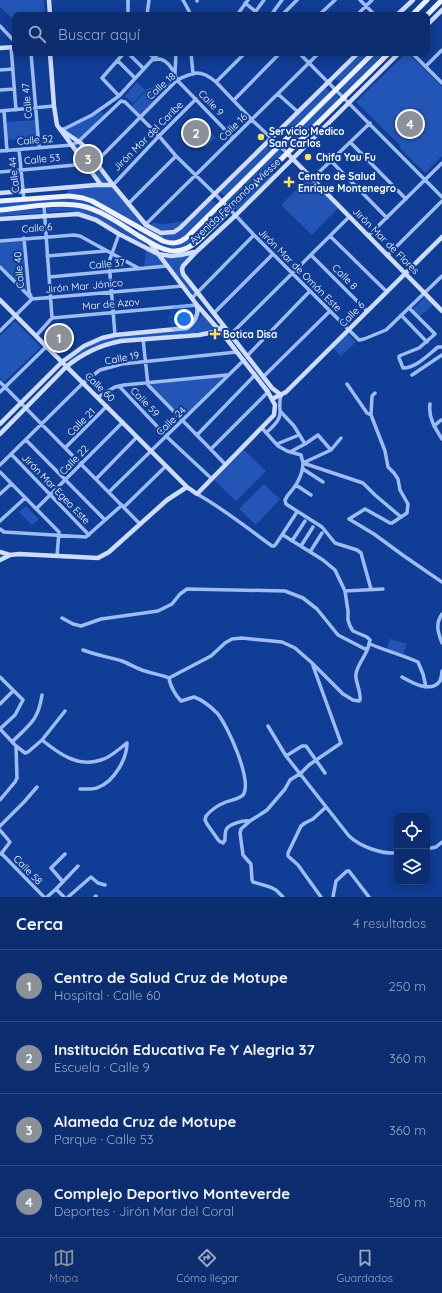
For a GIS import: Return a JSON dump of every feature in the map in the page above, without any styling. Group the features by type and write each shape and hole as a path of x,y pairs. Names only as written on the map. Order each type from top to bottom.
{"main road":[{"path":"49,0 50,12"},
{"path":"401,12 413,0"},
{"path":"415,12 427,0"},
{"path":"430,12 442,0"},
{"path":"430,22 442,10"},
{"path":"0,48 12,47"},
{"name":"Calle 53","path":"52,56 54,106 58,127 100,185"},
{"name":"Calle 53","path":"52,56 58,127"},
{"name":"Avenida Fernando Wiesse","path":"0,201 69,196 83,198 92,201 136,225 161,232 174,232 215,194 355,56"},
{"name":"Avenida Fernando Wiesse","path":"112,185 128,204 144,227 164,241 172,244 180,242 186,238 370,56"},
{"name":"Avenida Fernando Wiesse","path":"0,210 66,204 87,207 97,211 164,249 173,251 189,247 199,240 230,210 386,56"},
{"name":"Avenida Fernando Wiesse","path":"0,219 78,214 96,220 119,234 158,254 171,256 196,252 236,215 396,56"},
{"path":"58,127 79,141 112,185"},
{"name":"Jirón Mar de Flores","path":"287,153 442,311"},
{"path":"0,193 112,185"},
{"path":"132,232 136,225"},
{"name":"Calle 6","path":"272,399 286,392 442,237"},
{"path":"150,242 197,305 219,331 237,352 245,358 263,376 272,388 281,395"},
{"path":"196,252 183,266 183,274 230,335 245,358 254,376 268,392 275,405 275,413 262,428 197,494"},
{"name":"Calle 60","path":"0,300 187,487 197,494"},
{"path":"0,424 62,362 84,346 102,338 187,328 192,325 197,314 197,305"},
{"path":"219,331 222,325"},
{"path":"0,434 66,367 84,354 100,346 121,341 219,331"},
{"path":"0,552 10,555 98,558 109,552 167,500 187,487"},
{"path":"0,558 10,555"}],"street":[{"path":"128,0 128,12"},
{"path":"147,12 149,0"},
{"path":"183,0 190,12"},
{"path":"255,12 264,0"},
{"path":"273,12 282,0"},
{"path":"285,12 297,0"},
{"path":"322,12 335,0"},
{"path":"360,0 372,12"},
{"path":"360,12 372,0"},
{"path":"239,12 246,2 253,12"},
{"path":"0,26 12,39"},
{"path":"426,66 442,50"},
{"name":"Calle 47","path":"13,56 16,110"},
{"name":"Calle 47","path":"31,56 40,148"},
{"path":"119,96 102,78 122,56"},
{"path":"131,56 144,69"},
{"path":"58,127 64,129 92,115 119,96 156,56"},
{"path":"175,74 176,56"},
{"path":"191,56 193,74 206,74 216,82 242,56"},
{"path":"234,100 277,56"},
{"path":"302,56 442,197"},
{"name":"Calle 16","path":"144,227 316,56"},
{"path":"415,56 442,83"},
{"path":"153,59 164,61 175,74 177,80"},
{"path":"118,61 135,78"},
{"path":"0,70 13,69"},
{"name":"Calle 18","path":"96,162 177,80 193,74"},
{"name":"Calle 9","path":"177,80 233,138"},
{"name":"Jirón Mar de Flores","path":"216,82 252,120 287,153"},
{"path":"0,90 14,89"},
{"path":"278,94 298,112"},
{"name":"Jirón Mar del Caribe","path":"112,185 196,99"},
{"name":"Jirón Mar de Omán Este","path":"79,141 121,101 126,102 176,156 359,340 383,331 401,315"},
{"path":"7,151 2,111 54,106"},
{"path":"312,179 370,123"},
{"path":"0,131 5,131"},
{"path":"72,145 79,141"},
{"path":"350,142 406,199"},
{"name":"Calle 52","path":"0,151 72,145"},
{"name":"Calle 44","path":"19,150 24,199"},
{"path":"128,204 176,156"},
{"path":"331,161 387,218"},
{"path":"368,236 442,163"},
{"name":"Calle 53","path":"0,172 86,164"},
{"path":"387,256 442,201"},
{"path":"36,336 52,318 44,206"},
{"path":"230,335 349,217"},
{"path":"115,336 109,262 119,234"},
{"name":"Calle 6","path":"0,241 46,236 77,235 140,269"},
{"path":"192,298 254,235"},
{"path":"330,236 387,292"},
{"name":"Calle 40","path":"24,238 32,299"},
{"path":"47,256 107,251"},
{"path":"214,313 273,254"},
{"name":"Calle 8","path":"311,255 367,311"},
{"name":"Calle 37","path":"48,277 167,266"},
{"path":"0,267 32,299"},
{"path":"427,342 401,315 442,276"},
{"name":"Jirón Mar Jónico","path":"0,331 32,299 183,286"},
{"name":"Calle 24","path":"109,492 183,421 310,291"},
{"name":"Mar de Azov","path":"52,318 197,305"},
{"path":"409,308 435,334 420,348 399,356 403,368 410,367 438,347 442,347"},
{"path":"263,376 330,311"},
{"path":"143,339 148,385 226,465"},
{"path":"0,392 46,347"},
{"name":"Calle 19","path":"0,465 83,383 100,370 112,366 145,361 237,352"},
{"path":"412,375 442,355"},
{"path":"98,397 119,386 228,375"},
{"path":"197,435 254,376"},
{"path":"0,382 140,524"},
{"path":"347,384 367,413 371,415"},
{"name":"Calle 59","path":"119,386 166,436 212,479"},
{"path":"211,449 268,392"},
{"path":"375,393 372,396 371,415 385,451 388,467 398,479 400,490 408,504 407,513 390,523 365,509 349,519 374,534 442,582"},
{"path":"266,433 275,424 279,417 281,395"},
{"path":"430,404 429,415 441,436"},
{"name":"Calle 21","path":"65,448 107,406"},
{"path":"280,412 294,426 305,444"},
{"path":"434,426 441,420"},
{"name":"Calle 22","path":"36,509 122,422"},
{"path":"262,428 283,449 301,455 303,458 303,469 299,480 286,496 286,504 322,527 335,543 357,550 361,553 371,589"},
{"path":"277,444 299,435"},
{"path":"290,452 318,435 331,450"},
{"path":"96,479 137,437"},
{"path":"303,463 331,450 341,438"},
{"path":"26,440 105,520"},
{"name":"Jirón Mar Egeo Este","path":"12,454 89,535"},
{"path":"303,463 363,483 401,517"},
{"path":"0,529 4,532 89,535 166,466"},
{"path":"303,469 323,482"},
{"path":"0,472 59,532 57,556"},
{"path":"0,494 12,484"},
{"path":"296,485 311,495"},
{"path":"197,494 216,505 272,546 274,546 283,535 297,512"},
{"path":"0,521 25,498"},
{"path":"292,540 305,521"},
{"path":"301,546 313,527"},
{"path":"310,552 322,533"},
{"path":"169,678 211,656 225,643 232,639 242,638 282,642 295,648 343,694 353,700 360,700 356,671 366,655 370,640 367,637 353,631 350,626 345,591 335,570 323,560 283,535"},
{"path":"62,618 73,624 81,626 101,619 158,611 172,604 180,594 187,589 285,591 302,598 311,605 321,614 338,635 365,648 369,646 410,658 418,662 426,687"},
{"path":"345,591 383,589"},
{"path":"442,614 437,625 442,643"},
{"path":"83,650 124,662 144,671 169,678"},
{"path":"283,897 276,890 253,882 251,864 243,855 240,833 241,829 264,812 283,792 290,780 341,743 311,662"},
{"path":"402,677 420,686 426,687 434,685 440,680 442,671"},
{"path":"0,677 22,698 22,703 15,715 0,729 25,753 42,740 65,712"},
{"path":"169,678 175,694 181,701 194,697 204,702 217,713 232,739 241,760 246,788 244,794 240,797 218,805 209,812 205,820 207,824 219,841 223,843 228,828 237,823 250,821"},
{"path":"0,704 13,691"},
{"path":"12,742 34,721 38,714 42,695"},
{"path":"268,726 286,756 301,773 349,836 357,842 374,849 394,853"},
{"path":"42,740 64,756 81,762 101,760 108,757 127,743 126,753 111,780 97,788 80,789"},
{"path":"286,756 305,745 325,773"},
{"path":"0,800 17,778 16,746"},
{"path":"0,826 24,802 36,787"},
{"path":"321,897 298,865 288,856 288,853 300,828 326,807"},
{"path":"0,830 10,842 1,854"},
{"path":"430,848 436,847 442,842"},
{"name":"Calle 58","path":"1,854 45,897"},
{"path":"63,882 51,868 65,854"},
{"path":"45,897 56,889 78,866"},
{"path":"334,897 336,881 345,872 349,871 369,897"},
{"path":"68,897 91,877 98,883 105,885"},
{"path":"56,889 64,897"}],"shaded area":[{"path":"0,0 44,0 45,12 12,12 12,18 0,7"},
{"path":"357,56 366,56 340,82 335,79"},
{"path":"373,56 382,56 343,94 340,88"},
{"path":"403,56 411,56 442,87 442,156 425,173 400,148 401,146 356,102"},
{"path":"171,81 172,82 140,115 132,106 147,89"},
{"path":"137,82 145,90 133,103 125,96"},
{"path":"326,88 330,92 292,129 288,125"},
{"path":"334,94 337,95 339,99 287,150 284,150 282,145"},
{"path":"101,112 104,114 79,140 64,131"},
{"path":"35,120 37,138 7,140 6,122"},
{"path":"207,129 216,137 206,147 197,138"},
{"path":"79,142 111,184 101,184 74,145"},
{"path":"269,144 273,149 224,196 220,192"},
{"path":"278,149 283,154 229,207 225,202"},
{"path":"271,172 275,175 238,210 235,207"},
{"path":"308,178 338,208 312,235 281,205"},
{"path":"91,186 112,187 142,224 141,226 83,197 68,193 67,189"},
{"path":"70,197 82,198 131,225 130,228 84,205 0,208 0,203"},
{"path":"212,200 217,204 184,237 175,241 165,240 144,228 146,227 156,233 180,230"},
{"path":"71,206 101,215 147,242 148,246 92,216 70,211 47,212 47,208"},
{"path":"221,206 226,209 226,211 213,225 198,239 181,248 161,246 136,232 138,228 178,245"},
{"path":"42,209 42,213 0,216 0,212"},
{"path":"186,221 177,228 169,231 159,230 149,226 153,223 164,224"},
{"path":"23,240 28,289 24,291 0,267 0,242"},
{"path":"146,249 157,254 166,265 144,267"},
{"path":"192,255 180,268 180,271 195,292 192,294 163,256 178,258"},
{"path":"425,297 433,305 419,317 412,310"},
{"path":"202,313 216,329 215,331 118,340 86,351 69,364 66,360 85,347 109,338 191,329 198,322"},
{"path":"15,321 41,347 4,382 0,378 0,336"},
{"path":"347,333 356,342 341,356 333,348"},
{"path":"222,377 182,419 149,384"},
{"path":"244,450 266,471 236,501 214,480"},
{"path":"264,484 280,499 256,525 239,509"},
{"path":"26,506 39,519 32,525 19,512"},
{"path":"390,639 407,644 403,654 387,649"}],"place":[{"name":"Complejo Deportivo Monteverde","path":"410,124"},
{"name":"Institución Educativa Fe Y Alegria 37","path":"196,133"},
{"name":"Servicio Medico San Carlos","path":"261,137"},
{"name":"Chifa Yau Fu","path":"308,157"},
{"name":"Alameda Cruz de Motupe","path":"88,159"},
{"name":"Centro de Salud Enrique Montenegro","path":"289,182"},
{"name":"Botica Disa","path":"215,334"},
{"name":"Centro de Salud Cruz de Motupe","path":"59,338"}]}
